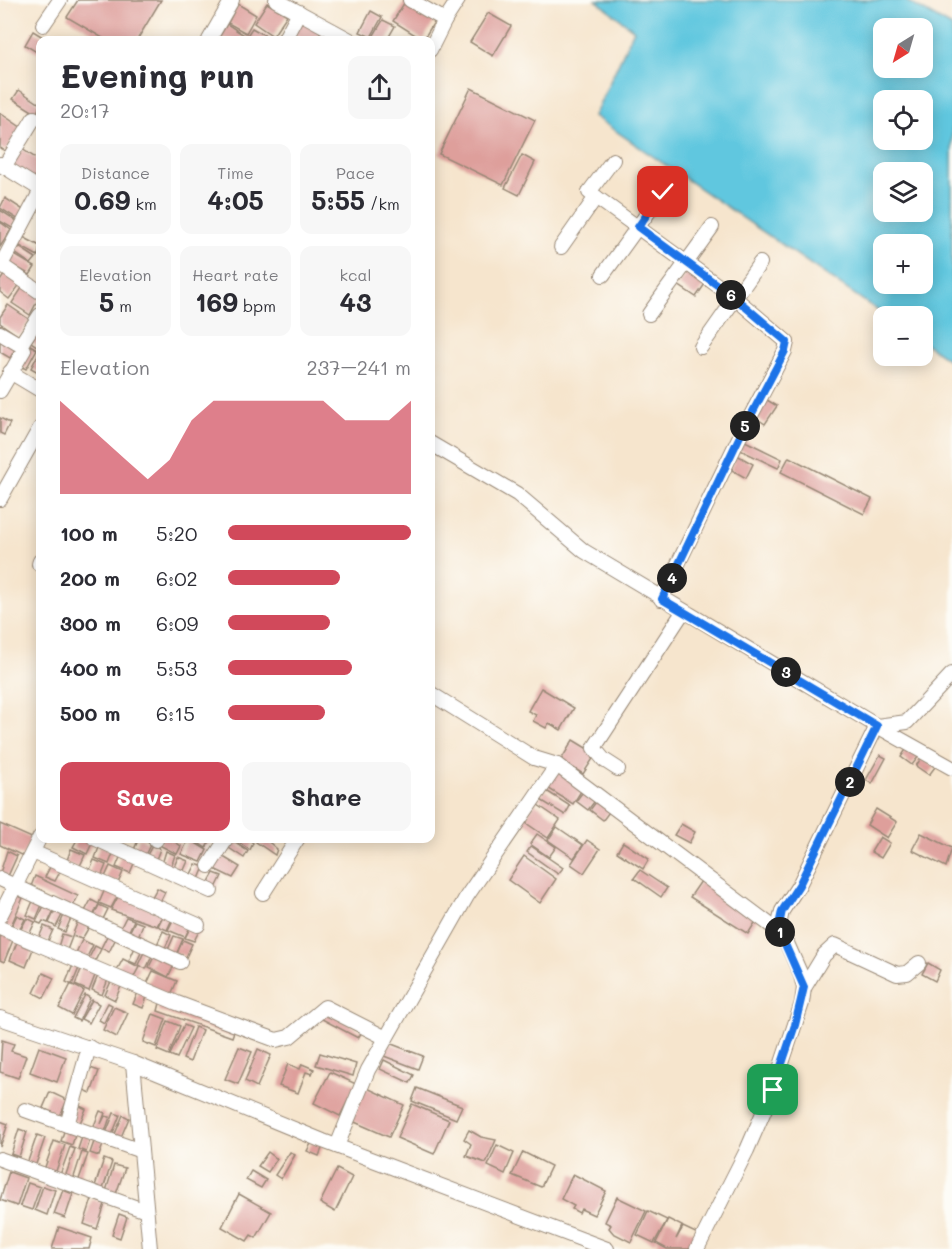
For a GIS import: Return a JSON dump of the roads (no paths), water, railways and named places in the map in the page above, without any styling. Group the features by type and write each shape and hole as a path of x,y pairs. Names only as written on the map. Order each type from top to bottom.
{"street":[{"path":"44,25 60,0"},
{"path":"211,36 232,0"},
{"path":"276,0 343,36"},
{"path":"410,0 445,20"},
{"path":"435,40 458,0"},
{"path":"286,36 300,12"},
{"path":"34,117 1,165 36,188"},
{"path":"613,160 589,190 735,298 787,342 785,351 739,438 662,599"},
{"path":"603,275 663,192"},
{"path":"561,248 596,197"},
{"path":"36,199 1,266 36,289"},
{"path":"649,314 712,227"},
{"path":"700,347 760,263"},
{"path":"23,341 36,321"},
{"path":"0,333 22,346 24,350 0,391"},
{"path":"10,372 36,388"},
{"path":"0,499 36,435"},
{"path":"435,446 517,494 584,551 683,612 952,768"},
{"path":"618,769 604,760 594,748 683,612"},
{"path":"877,726 907,722 952,674"},
{"path":"435,696 534,758 557,765 780,929"},
{"path":"804,987 780,929 782,911 799,885 877,726"},
{"path":"337,1146 368,1070 467,896 557,765"},
{"path":"0,916 37,843"},
{"path":"105,843 211,891"},
{"path":"209,866 224,843"},
{"path":"263,893 295,843"},
{"path":"33,852 198,926"},
{"path":"0,879 180,962"},
{"path":"0,928 177,1003 276,1040 290,1037 325,1006 386,1038"},
{"path":"697,1249 747,1150 773,1090 795,1025 804,987 827,951 840,946 902,975 919,963"},
{"path":"0,1018 133,1063 337,1146 607,1249"},
{"path":"67,1125 88,1047"},
{"path":"133,1063 150,1249"},
{"path":"25,1110 141,1151"},
{"path":"0,1159 146,1211"}],"water":[{"path":"596,0 905,0 952,27 952,362 933,349 933,306 873,307 594,116 634,30"}]}
